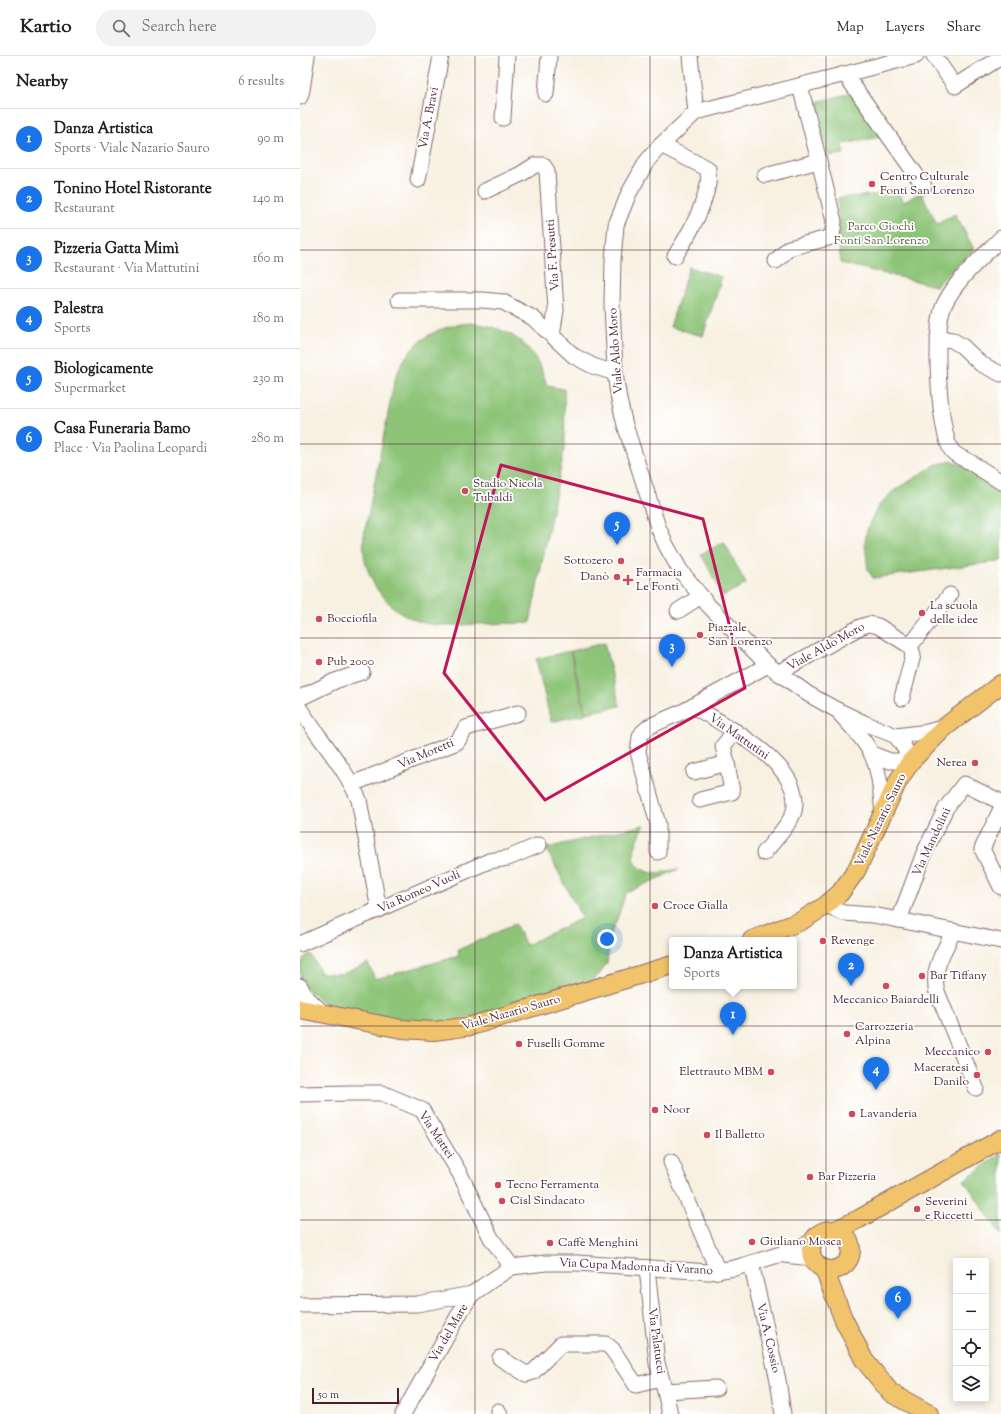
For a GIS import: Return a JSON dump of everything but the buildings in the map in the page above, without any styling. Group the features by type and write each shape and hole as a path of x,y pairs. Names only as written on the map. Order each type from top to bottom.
{"main road":[{"name":"Viale Nazario Sauro","path":"760,937 801,921 825,906 840,893 856,871 898,782 911,761 946,727 1001,684"},
{"name":"Viale Nazario Sauro","path":"300,1009 402,1029 434,1031 471,1026 669,967"},
{"path":"841,1234 859,1219 1001,1140"},
{"path":"822,1259 845,1264 851,1248 841,1234 824,1231 814,1237 822,1259 844,1318 864,1360 891,1393 930,1414"}],"street":[{"path":"300,97 307,56"},
{"name":"Via A. Bravi","path":"418,180 441,56"},
{"path":"503,118 507,56"},
{"path":"546,94 549,56"},
{"path":"690,56 696,112"},
{"name":"Viale Aldo Moro","path":"916,56 696,112 661,145 647,161 629,193 616,225 613,259 612,304 615,373 625,425 658,527 680,570 708,605 773,669 808,694 835,709 896,736 928,732 946,727"},
{"path":"934,56 955,86 1001,57"},
{"path":"845,74 924,186"},
{"path":"776,261 789,248 832,238 834,221 800,86"},
{"path":"661,145 708,168 709,183 698,213 683,244 675,256"},
{"path":"765,175 819,161"},
{"name":"Via F. Presutti","path":"484,191 521,174 535,165 543,165 547,171 556,310 552,336"},
{"path":"1001,238 967,272 943,306 939,322 938,338 940,406 947,443 953,453 1001,482"},
{"path":"399,300 483,300 503,302 533,318 574,356 593,366 615,373"},
{"path":"938,338 952,340 962,346 981,364 1001,374"},
{"path":"902,698 913,655 910,646 950,595"},
{"path":"678,611 701,596"},
{"name":"Viale Aldo Moro","path":"773,669 860,626 869,624 878,626 910,646"},
{"name":"Via Mattutini","path":"658,852 658,824 638,752 639,741 642,733 650,726 773,669"},
{"path":"300,698 335,681 362,672"},
{"name":"Via Mattutini","path":"693,706 735,732 770,758 787,777 794,796 794,812 764,853"},
{"path":"300,709 352,784 359,800 379,910"},
{"name":"Viale Aldo Moro","path":"835,709 859,735 872,754 879,780 883,813"},
{"name":"Via Moretti","path":"352,784 457,742 466,728 518,713"},
{"path":"700,800 732,792 723,746 735,732"},
{"path":"872,754 890,761 911,761 904,747 896,736"},
{"path":"694,772 727,763"},
{"name":"Via Mandolini","path":"899,920 924,853 946,808 964,784 1001,802"},
{"path":"1001,809 982,848 1001,887"},
{"name":"Via Romeo Vuoli","path":"300,944 490,861 508,858 539,845"},
{"path":"825,906 844,913 899,920 1001,941"},
{"path":"953,931 941,957 936,973 936,989 976,1088"},
{"path":"300,986 305,996 323,1013"},
{"name":"Via Mattei","path":"300,1094 350,1092 382,1093 422,1110 460,1174 491,1238 512,1267"},
{"path":"671,1162 718,1271"},
{"name":"Via Cupa Madonna di Varano","path":"512,1267 546,1263 577,1263 709,1272 735,1268 781,1254 822,1259"},
{"name":"Via A. Cossio","path":"751,1263 778,1380 783,1414"},
{"name":"Via del Mare","path":"403,1414 460,1311 472,1294 512,1267"},
{"name":"Via Palatucci","path":"647,1268 657,1363 670,1414"},
{"path":"300,1305 417,1304 472,1294"},
{"path":"500,1358 526,1374 533,1372 561,1344 606,1344 612,1349 636,1385 716,1388"}],"highlighted area":[{"path":"501,465 703,519 745,688 545,800 444,673"}],"green space":[{"path":"852,93 881,137 843,144 844,154 829,156 812,103"},
{"name":"Parco Giochi Fonti San Lorenzo","path":"896,188 904,202 921,192 937,224 955,214 974,249 936,286 840,263 838,198 882,194 882,189"},
{"path":"689,267 722,277 703,336 670,327"},
{"name":"Stadio Nicola Tubaldi","path":"471,323 499,329 520,341 529,349 536,360 547,386 564,389 565,446 530,623 438,625 428,624 410,618 394,607 380,594 369,574 365,562 364,536 394,383 399,370 405,358 413,348 432,333 444,328"},
{"path":"952,461 969,468 1001,489 1001,561 873,578 868,570 865,544 869,524 878,506 892,492 935,465"},
{"path":"724,542 746,584 723,596 701,554"},
{"path":"604,643 620,706 586,713 571,651"},
{"path":"570,651 585,714 551,722 536,659"},
{"path":"644,825 635,847 633,860 643,870 653,873 679,869 626,893 611,932 607,963 599,975 590,983 467,1018 437,1022 408,1021 336,1008 323,1003 306,988 301,978 301,963 304,958 311,954 321,973 342,974 368,963 375,979 459,956 458,950 515,924 526,945 582,918 546,848"},
{"path":"1001,1154 1001,1235 964,1180"}],"place":[{"name":"Centro Culturale Fonti San Lorenzo","path":"872,184"},
{"name":"Stadio Nicola Tubaldi","path":"465,491"},
{"name":"Biologicamente","path":"617,545"},
{"name":"Sottozero","path":"621,561"},
{"name":"Danò","path":"617,577"},
{"name":"Farmacia Le Fonti","path":"628,580"},
{"name":"La scuola delle idee","path":"922,613"},
{"name":"Bocciofila","path":"319,619"},
{"name":"Piazzale San Lorenzo","path":"700,635"},
{"name":"Pub 2000","path":"319,662"},
{"name":"Pizzeria Gatta Mimì","path":"672,667"},
{"name":"Nerea","path":"975,763"},
{"name":"Croce Gialla","path":"655,906"},
{"name":"Revenge","path":"823,941"},
{"name":"Bar Tiffany","path":"922,976"},
{"name":"Tonino Hotel Ristorante","path":"851,986"},
{"name":"Meccanico Baiardelli","path":"886,986"},
{"name":"Carrozzeria Alpina","path":"847,1034"},
{"name":"Danza Artistica","path":"733,1035"},
{"name":"Fuselli Gomme","path":"519,1044"},
{"name":"Meccanico","path":"988,1052"},
{"name":"Elettrauto MBM","path":"771,1072"},
{"name":"Maceratesi Danilo","path":"977,1075"},
{"name":"Palestra","path":"876,1090"},
{"name":"Noor","path":"655,1110"},
{"name":"Lavanderia","path":"852,1114"},
{"name":"Il Balletto","path":"707,1135"},
{"name":"Bar Pizzeria","path":"810,1177"},
{"name":"Tecno Ferramenta","path":"498,1185"},
{"name":"Cisl Sindacato","path":"502,1201"},
{"name":"Severini e Riccetti","path":"917,1209"},
{"name":"Giuliano Mosca","path":"752,1242"},
{"name":"Caffè Menghini","path":"550,1243"},
{"name":"Casa Funeraria Bamo","path":"898,1319"}]}
